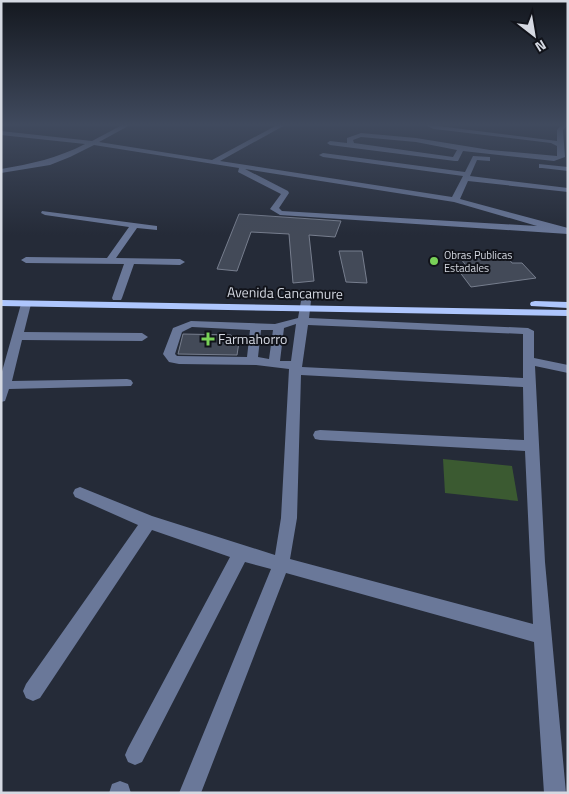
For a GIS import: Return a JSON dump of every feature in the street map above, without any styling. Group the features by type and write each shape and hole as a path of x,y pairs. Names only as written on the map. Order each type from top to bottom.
{"main road":[{"name":"Avenida Cancamure","path":"1,296 117,298 568,314"},
{"name":"Avenida Cancamure","path":"1,303 568,304"}],"street":[{"path":"1,171 51,161"},
{"path":"199,161 290,173 455,200 563,231"},
{"path":"211,163 215,161"},
{"path":"364,161 568,190"},
{"path":"455,200 472,161"},
{"path":"506,161 568,169"},
{"path":"232,166 279,189 285,194 274,210 280,212 563,231"},
{"path":"279,189 290,173"},
{"path":"45,213 154,228"},
{"path":"110,262 135,225"},
{"path":"26,260 180,262"},
{"path":"117,298 130,262"},
{"path":"26,304 3,392 127,384"},
{"path":"190,793 281,564 289,518 296,368 306,304"},
{"path":"529,383 296,368 252,361 179,360 173,359 169,354 177,330 186,326 279,326 295,321 528,331 542,635 555,793"},
{"path":"252,361 256,326"},
{"path":"274,364 279,326"},
{"path":"17,336 142,337"},
{"path":"529,361 568,369"},
{"path":"320,435 532,446"},
{"path":"80,493 149,522 241,553 542,635"},
{"path":"33,691 149,522"},
{"path":"135,755 241,553"}],"green space":[{"path":"443,459 512,466 518,501 445,493"}],"building":[{"path":"239,214 341,221 335,237 309,235 314,281 293,283 289,234 251,232 237,271 217,269"},
{"path":"339,251 362,251 367,283 346,282"},
{"path":"505,254 512,263 522,263 536,278 471,287 459,271 470,270 460,258"},
{"name":"Farmahorro","path":"183,334 231,335 239,342 237,355 178,354"}],"place":[{"name":"Obras Publicas Estadales","path":"434,261"},
{"name":"Farmahorro","path":"208,339"}]}
